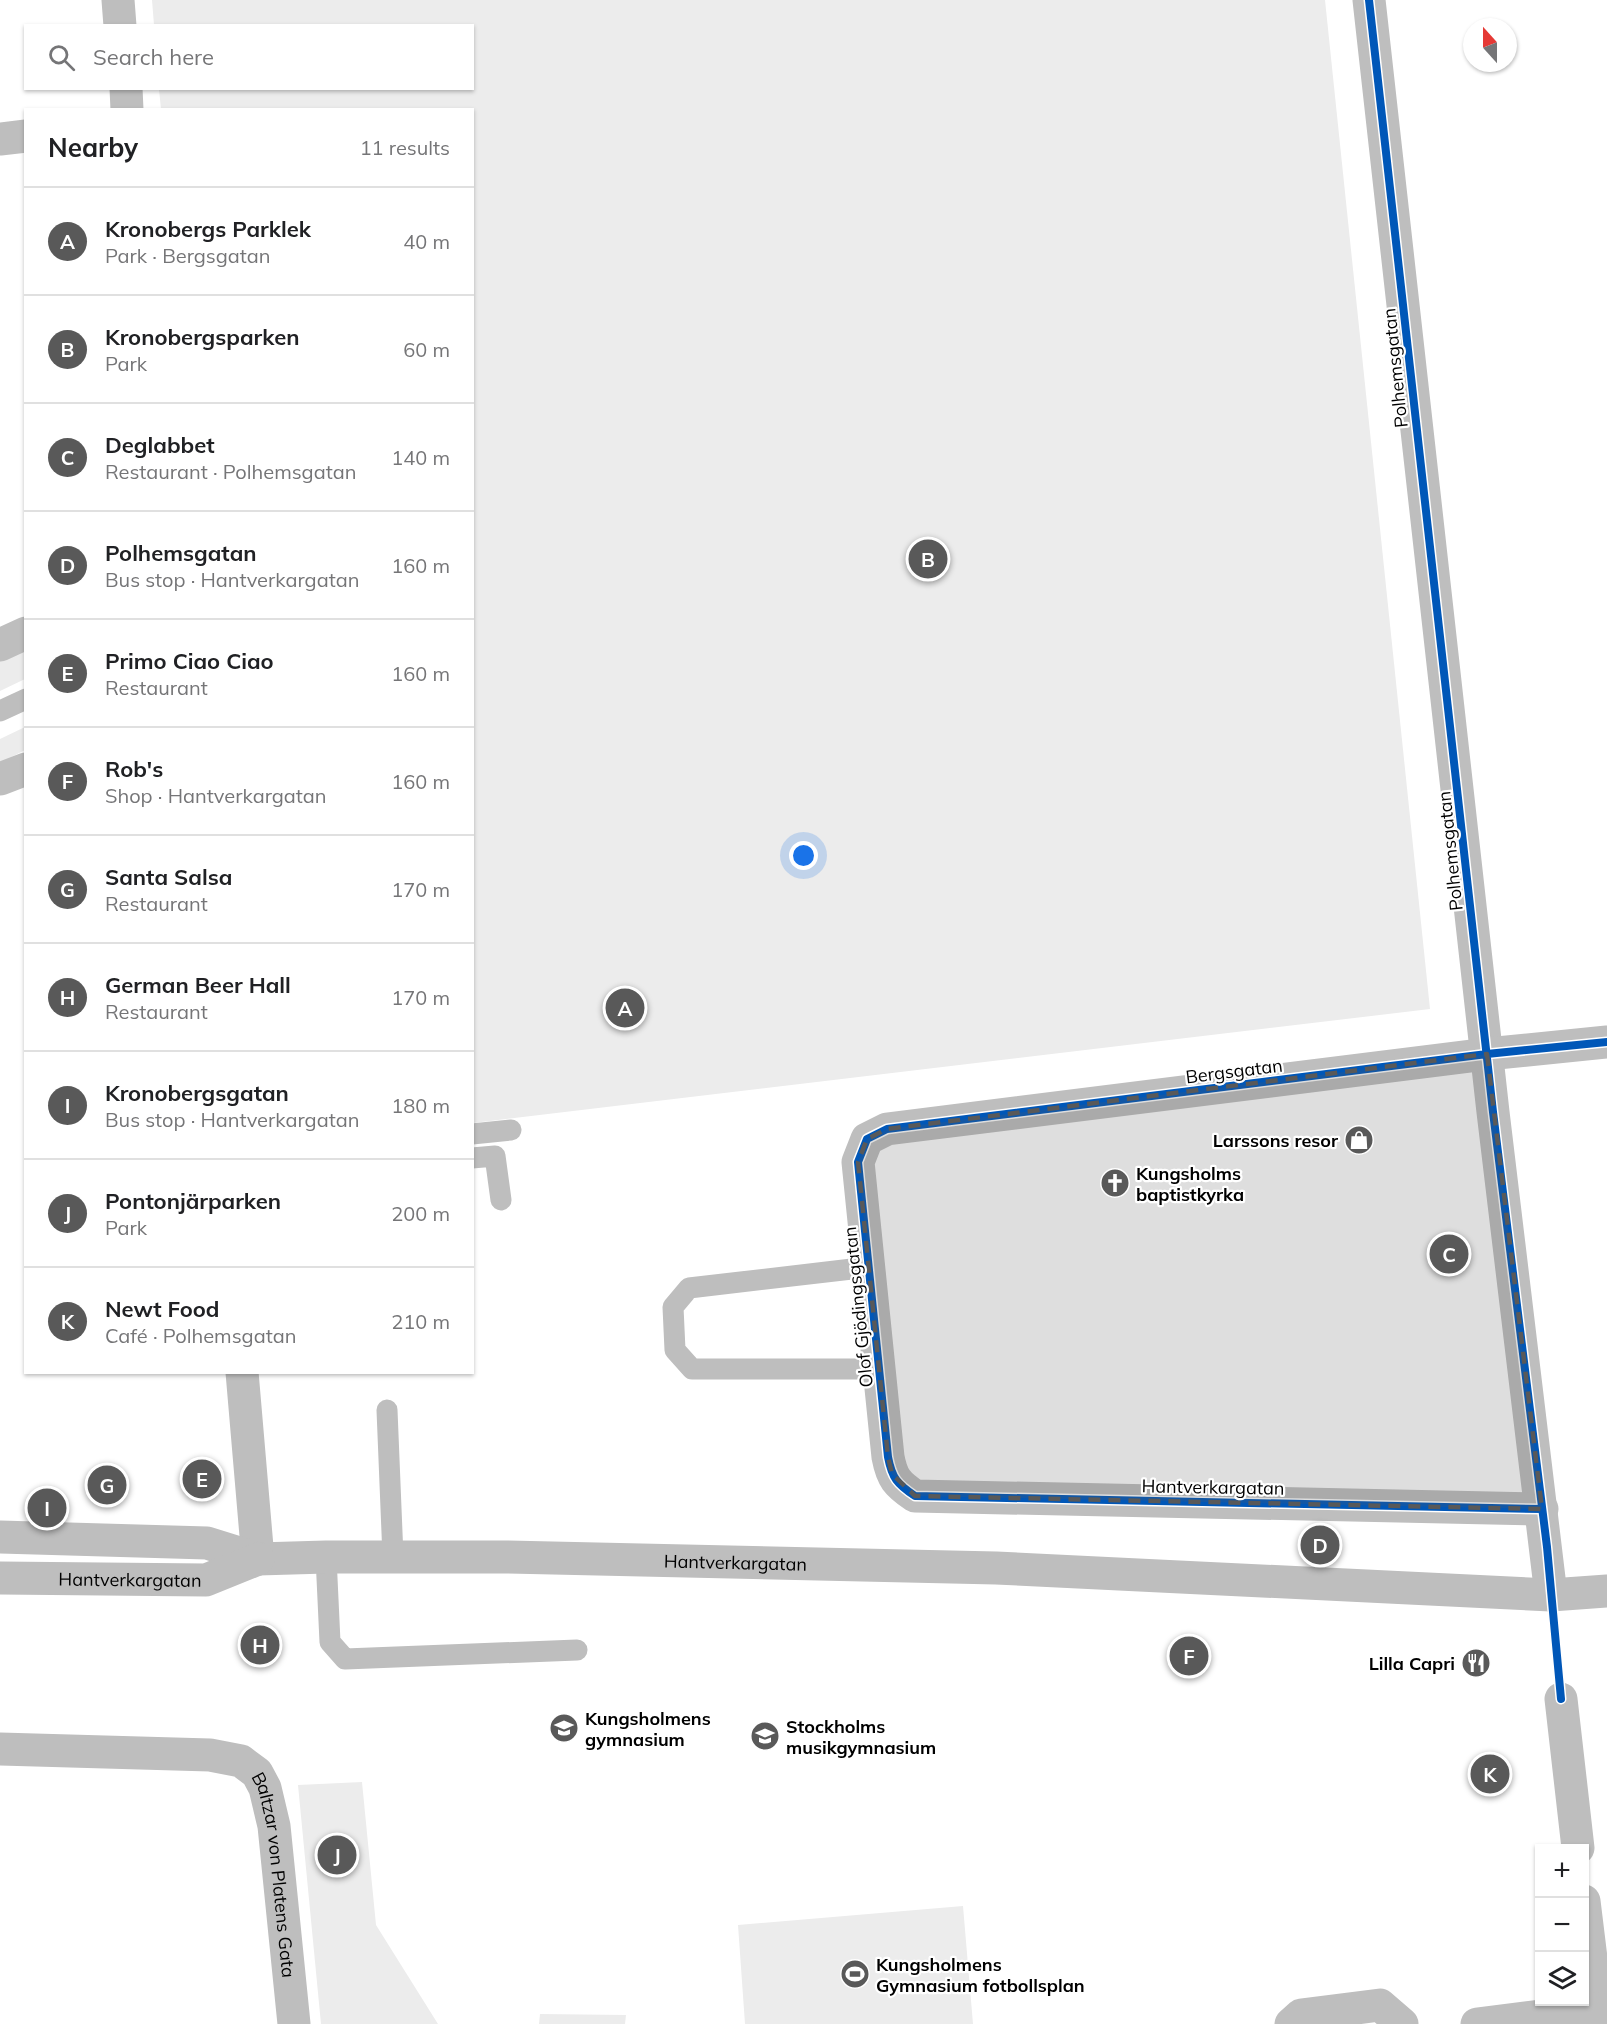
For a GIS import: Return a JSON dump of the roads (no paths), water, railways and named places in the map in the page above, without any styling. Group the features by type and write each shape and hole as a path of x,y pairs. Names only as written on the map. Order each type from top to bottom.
{"street":[{"path":"118,0 120,24"},
{"name":"Polhemsgatan","path":"1369,0 1488,1054 1492,1112 1551,1595"},
{"path":"126,90 128,108"},
{"path":"0,139 24,136"},
{"path":"0,645 24,634"},
{"path":"0,780 24,769"},
{"name":"Bergsgatan","path":"867,1139 887,1129 1488,1054 1607,1042"},
{"name":"Olof Gjödingsgatan","path":"867,1139 858,1162 888,1457 892,1474"},
{"path":"242,1374 258,1559"},
{"name":"Hantverkargatan","path":"892,1474 900,1486 915,1496 1542,1509"},
{"name":"Hantverkargatan","path":"0,1537 207,1543 258,1559 508,1557 996,1568 1551,1595 1607,1591"},
{"name":"Hantverkargatan","path":"0,1578 206,1580 258,1559"},
{"path":"1561,1699 1578,1844"},
{"name":"Baltzar von Platens Gata","path":"0,1749 210,1755 241,1761 257,1773 265,1788 274,1826 294,2024"},
{"path":"1478,2024 1598,2017 1589,1942"},
{"path":"1291,2024 1301,2015 1380,2006 1402,2024"}],"lane":[{"path":"0,711 24,700"},
{"path":"474,1134 511,1130"},
{"path":"474,1158 495,1156 501,1200"},
{"name":"Olof Gjödingsgatan","path":"869,1267 689,1288 673,1307 675,1350 692,1370 879,1369"},
{"path":"387,1410 393,1557"},
{"path":"326,1557 330,1642 345,1659 576,1650"}],"place":[{"name":"Kronobergsparken","path":"928,559"},
{"name":"Kronobergs Parklek","path":"625,1008"},
{"name":"Larssons resor","path":"1359,1140"},
{"name":"Kungsholms baptistkyrka","path":"1115,1183"},
{"name":"Deglabbet","path":"1449,1254"},
{"name":"Primo Ciao Ciao","path":"202,1479"},
{"name":"Santa Salsa","path":"107,1485"},
{"name":"Kronobergsgatan","path":"47,1508"},
{"name":"Polhemsgatan","path":"1320,1545"},
{"name":"German Beer Hall","path":"260,1645"},
{"name":"Rob's","path":"1189,1656"},
{"name":"Lilla Capri","path":"1476,1663"},
{"name":"Kungsholmens gymnasium","path":"564,1728"},
{"name":"Stockholms musikgymnasium","path":"765,1736"},
{"name":"Newt Food","path":"1490,1774"},
{"name":"Pontonjärparken","path":"337,1855"},
{"name":"Kungsholmens Gymnasium fotbollsplan","path":"855,1974"}]}
